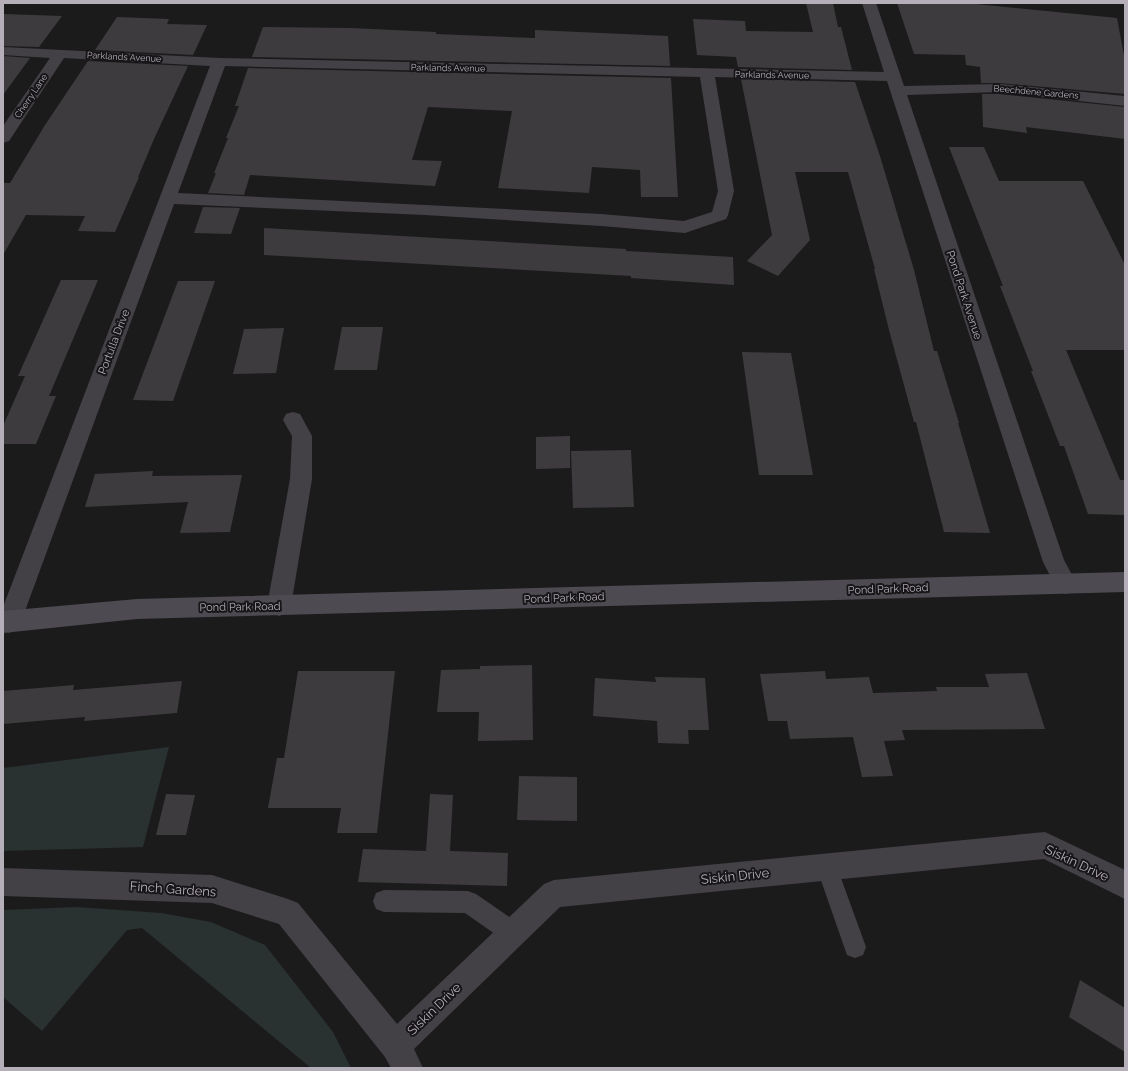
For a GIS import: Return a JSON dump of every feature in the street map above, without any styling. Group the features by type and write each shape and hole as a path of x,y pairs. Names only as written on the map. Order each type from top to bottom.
{"main road":[{"name":"Pond Park Road","path":"6,622 137,609 1125,582"}],"street":[{"name":"Pond Park Avenue","path":"869,3 956,270 1054,562 1066,584"},
{"name":"Parklands Avenue","path":"3,51 219,62 707,74 896,84"},
{"name":"Cherry Lane","path":"3,138 60,53"},
{"name":"Portulla Drive","path":"6,622 219,62"},
{"path":"168,198 426,210 601,220 685,227 720,215 726,191 707,74"},
{"name":"Beechdene Gardens","path":"896,84 1000,88 1125,101"},
{"path":"279,606 301,479 302,436 293,420"},
{"name":"Siskin Drive","path":"402,1057 513,933 554,894 1045,845 1125,885"},
{"name":"Finch Gardens","path":"3,882 212,889 288,913 402,1057"}],"lane":[{"path":"827,866 855,947"},
{"path":"384,901 468,902 513,933"}],"shaded area":[{"path":"169,747 143,847 3,851 3,768"},
{"path":"77,907 161,913 211,922 265,945 333,1032 351,1068 311,1068 142,928 127,930 42,1031 3,997 3,910"}],"building":[{"path":"806,3 833,3 838,27 841,27 852,70 738,67 736,57 697,55 693,19 745,21 746,31 813,32"},
{"path":"897,3 966,3 1117,18 1125,61 1125,94 999,83 981,83 980,67 966,65 965,55 914,54"},
{"path":"3,14 62,16 39,47 3,46"},
{"path":"117,17 169,19 167,24 207,25 193,55 95,50"},
{"path":"263,27 350,28 436,32 436,34 535,38 535,30 668,36 670,66 252,57"},
{"path":"3,56 30,58 3,95"},
{"path":"88,61 188,66 154,139 115,232 78,231 85,216 26,215 3,255 3,183 10,183 45,125"},
{"path":"248,68 671,78 678,197 641,197 640,170 592,167 589,193 498,188 512,111 428,107 412,160 442,161 435,186 250,175 244,195 208,193 228,138 226,138 239,106 235,106"},
{"path":"741,79 855,82 880,156 914,270 934,351 937,351 990,533 944,532 916,422 914,422 889,330 875,269 848,172 795,172 810,240 778,276 747,261 772,235"},
{"path":"982,94 999,94 1125,107 1125,139 1026,127 1027,133 983,127"},
{"path":"949,147 984,147 999,181 1083,181 1125,265 1125,350 1066,350 1120,480 1125,480 1125,515 1088,514 1064,446 1060,446 1031,371 1033,371 1000,286 1003,286"},
{"path":"203,207 240,208 231,234 194,233"},
{"path":"264,228 626,249 626,251 733,257 734,285 631,278 631,276 264,255"},
{"path":"61,280 98,280 49,396 56,396 36,444 3,444 3,426 25,376 18,376"},
{"path":"178,281 215,281 173,401 133,400"},
{"path":"342,327 383,327 377,370 334,370"},
{"path":"284,328 276,373 233,374 244,329"},
{"path":"742,352 791,353 813,475 759,475"},
{"path":"570,436 570,468 536,469 536,437"},
{"path":"631,450 634,507 573,508 571,451"},
{"path":"153,471 152,476 242,475 230,532 180,533 188,502 85,507 95,474"},
{"path":"532,665 533,740 478,741 479,712 437,712 441,670 480,669 480,666"},
{"path":"298,671 395,671 377,833 337,833 341,808 268,808 277,758 284,758"},
{"path":"825,671 826,679 869,677 873,693 937,691 936,687 989,687 985,674 1027,673 1045,729 902,730 905,740 884,741 893,776 862,777 853,737 790,739 787,721 768,721 760,674"},
{"path":"655,677 705,678 709,730 688,730 689,744 658,743 657,721 593,716 595,678 656,682"},
{"path":"182,681 177,713 84,721 85,717 3,724 3,691 74,685 73,690"},
{"path":"519,776 577,777 577,821 517,820"},
{"path":"166,794 195,795 186,835 156,835"},
{"path":"430,794 453,795 450,851 508,853 507,886 358,882 363,849 426,851"},
{"path":"1080,980 1125,1008 1125,1052 1069,1017"}]}
